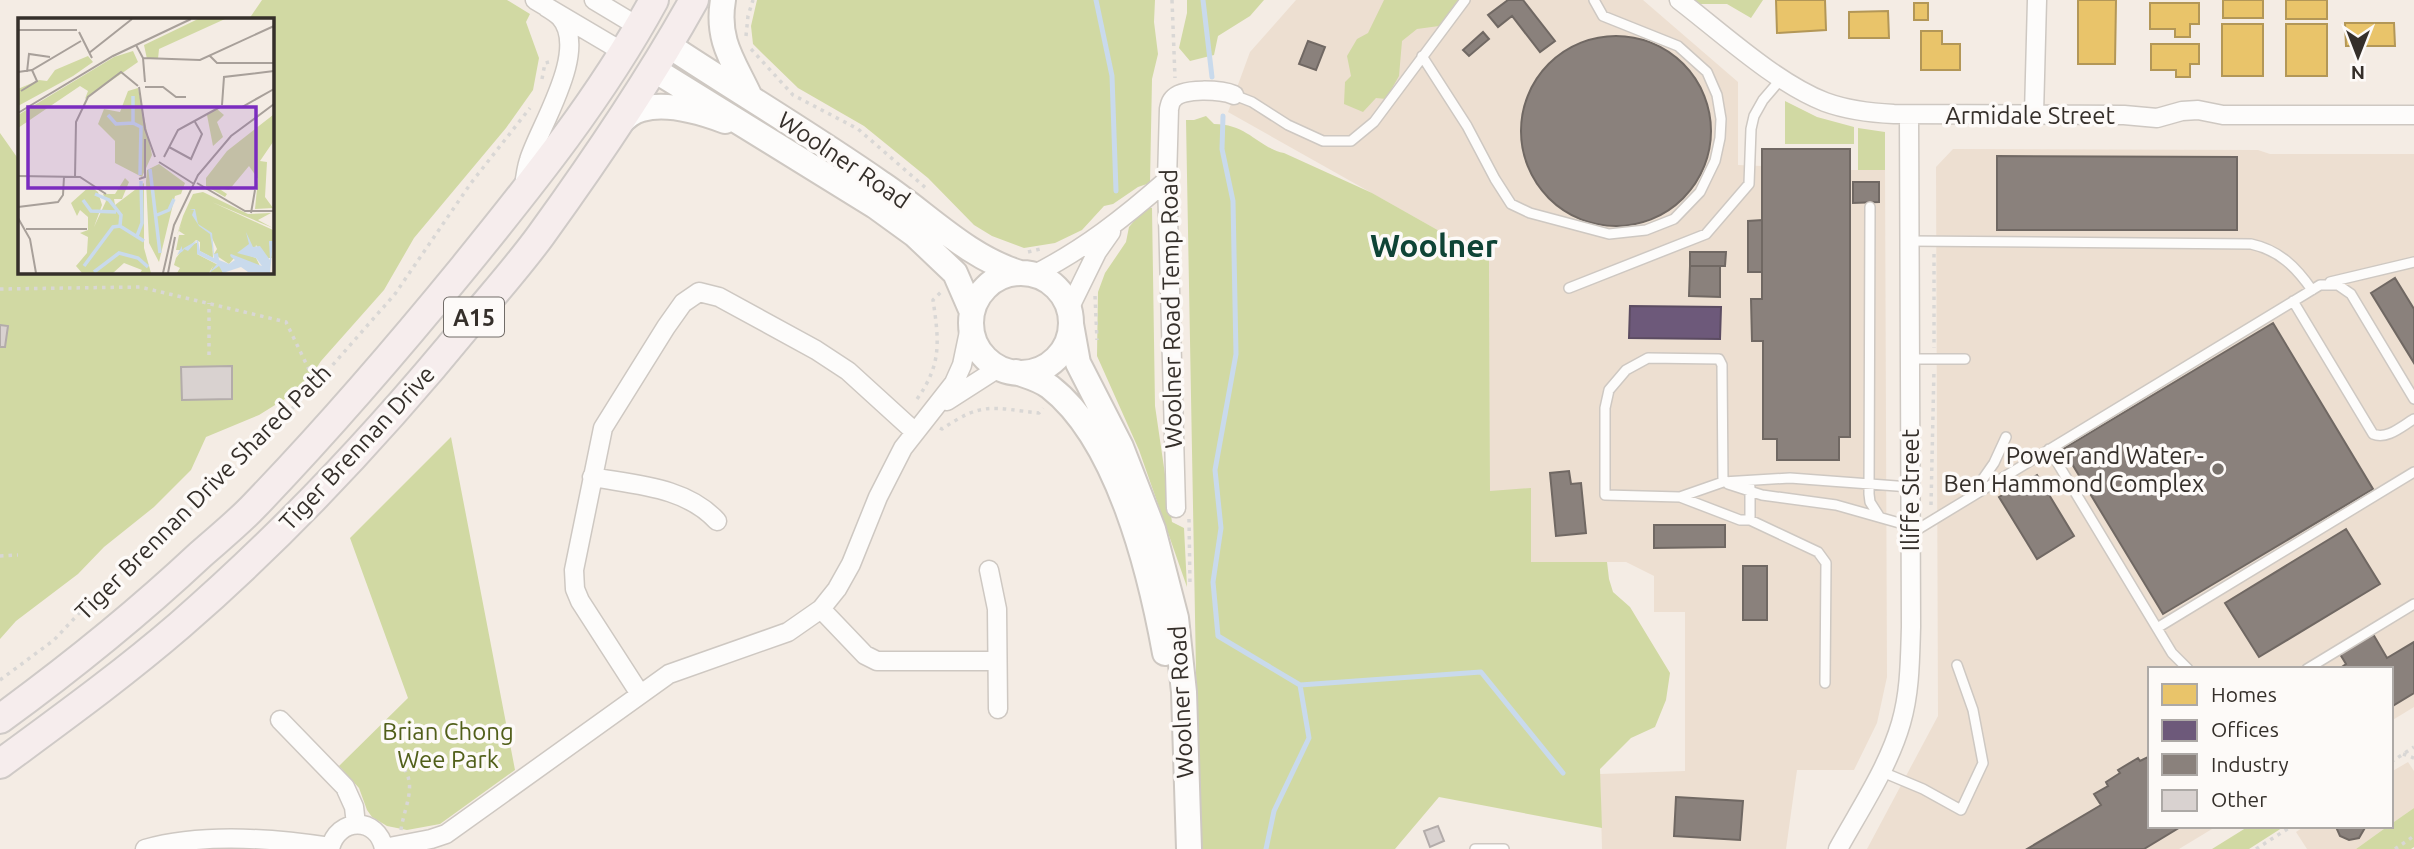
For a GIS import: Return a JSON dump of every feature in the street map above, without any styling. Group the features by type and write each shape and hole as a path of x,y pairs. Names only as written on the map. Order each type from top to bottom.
{"main road":[{"name":"Tiger Brennan Drive","path":"0,719 77,663 171,583 253,507 396,351 522,195 624,52 654,0"},
{"name":"Tiger Brennan Drive","path":"0,764 91,697 179,626 318,494 420,383 540,236 615,128 694,0"},
{"path":"723,0 723,40 728,56 752,100"},
{"path":"639,27 660,57"},
{"path":"624,52 660,57"},
{"name":"Woolner Road","path":"660,57 752,100 882,183 995,265 1025,267"},
{"name":"Woolner Road","path":"660,57 750,127 874,206 931,248 957,277 972,317"},
{"path":"615,128 634,112 651,108 702,114 750,127"},
{"path":"1025,267 1053,285 1063,296 1070,316 1065,345 1055,359 1038,369 1008,370 981,352 972,334 972,317 979,296 990,284 1025,267"},
{"name":"Woolner Road","path":"1070,316 1078,363 1121,447 1153,529 1176,618 1184,692 1189,849"},
{"name":"Woolner Road","path":"1008,370 1043,382 1086,427 1111,471 1148,573 1165,653 1169,693 1174,849"}],"street":[{"path":"594,0 639,27"},
{"name":"Armidale Street","path":"1679,0 1781,79 1808,95 1842,107 1875,113 2124,115 2152,118 2199,110 2235,115 2414,116"},
{"path":"2034,114 2037,0"},
{"path":"541,4 624,52"},
{"path":"522,195 529,159 558,95 566,58 567,30 559,17 541,4"},
{"path":"1173,102 1222,90 1234,95"},
{"name":"Woolner Road Temp Road","path":"1173,102 1167,180 1176,508"},
{"name":"Iliffe Street","path":"1838,849 1880,771 1900,725 1908,692 1909,115"},
{"path":"1025,267 1066,257 1127,214 1167,180"},
{"path":"1070,316 1085,275 1104,242 1127,214"},
{"path":"640,694 575,589 574,570 603,428 682,303 699,292 719,297 837,364 865,384 915,432"},
{"path":"145,849 174,842 218,840 283,841 330,848 336,834 349,825 356,824 375,831 384,848 432,839 454,830 669,674 788,632 821,609 851,564 887,479 915,432 948,393 958,375 972,317"},
{"path":"928,417 951,398 1008,370"},
{"path":"592,477 685,497 707,510 717,521"},
{"path":"989,570 997,609 998,709"},
{"path":"821,609 865,655 877,661 998,661"},
{"path":"280,720 345,787 354,807 356,824"}],"lane":[{"path":"1234,95 1323,141 1350,141 1374,122 1465,0"},
{"path":"1422,56 1467,126 1511,204 1531,214 1609,234 1646,230 1674,219 1700,192 1715,161 1720,138 1721,119 1717,95 1707,72 1678,47 1603,16 1594,0"},
{"path":"1569,288 1706,234 1749,184 1754,116 1763,100 1781,79"},
{"path":"1870,207 1870,502 1879,516"},
{"path":"1909,241 2251,244 2283,257 2316,288"},
{"path":"1723,482 1722,365 1719,359 1648,358 1626,370 1609,390 1605,408 1605,495 1679,497 1723,482 1750,486 1793,500 1836,505 1879,516 1910,530 1931,521 2316,288 2414,262"},
{"path":"2316,288 2338,285 2350,294 2414,398"},
{"path":"2293,301 2373,434 2378,437 2385,436 2414,419"},
{"path":"1909,359 1965,359"},
{"path":"1964,501 1988,473 2006,437"},
{"path":"2049,449 2177,660 2186,667"},
{"path":"2157,628 2414,472"},
{"path":"1750,486 1790,478 1910,487"},
{"path":"1750,486 1750,520"},
{"path":"1679,497 1712,511 1740,520 1750,520 1818,552 1826,563 1825,683"},
{"path":"2310,667 2414,604"},
{"path":"1880,771 1923,789 1961,810 1983,763 1973,710 1957,666"},
{"path":"1475,849 1504,849"}],"path":[{"path":"746,37 753,0"},
{"path":"1172,0 1173,102"},
{"path":"751,49 793,95 858,129 930,192"},
{"path":"540,88 545,63 566,58"},
{"name":"Tiger Brennan Drive Shared Path","path":"0,680 54,640 85,607 228,475 316,384 395,294 471,183 533,104"},
{"path":"1931,521 1934,241"},
{"path":"1025,267 1055,246 1066,257"},
{"path":"1085,275 1095,285 1097,344"},
{"path":"917,399 929,382 938,353 933,300 957,277"},
{"path":"0,289 140,287 286,322 316,384"},
{"path":"209,303 209,355"},
{"path":"928,417 942,429 964,414 985,407 1039,413 1056,393"},
{"path":"0,556 18,555"},
{"path":"2393,761 2414,747"},
{"path":"2403,754 2414,758"},
{"path":"402,766 409,774 411,782 401,826 402,845"},
{"path":"2256,849 2289,828"},
{"path":"2395,849 2414,836"}],"shaded area":[{"path":"1296,0 1643,0 1738,82 1738,165 1762,166 1762,149 1849,149 1850,170 1885,170 1887,677 1877,723 1854,770 1797,770 1786,849 1602,849 1600,774 1685,771 1685,612 1654,612 1654,576 1626,562 1530,562 1531,489 1490,492 1489,259 1228,112 1250,52"},
{"path":"1953,149 2258,150 2270,154 2414,154 2414,707 2393,720 2393,667 2148,667 2148,828 2214,828 2179,849 1867,849 1938,716 1936,167"},
{"path":"2408,762 2414,771 2414,808 2393,823 2393,771"},
{"path":"2302,828 2385,828 2356,849 2307,849 2296,832"}],"green space":[{"path":"262,0 507,0 530,14 526,22 539,58 533,90 506,128 414,238 384,290 321,361 304,387 259,415 206,437 191,470 154,507 104,547 78,574 16,621 0,639 0,133 18,159 18,273 273,273 273,18 250,18"},
{"path":"757,0 1155,0 1154,22 1158,54 1152,79 1150,183 1138,187 1113,204 1104,206 1082,230 1055,243 1024,248 992,236 974,225 928,178 864,126 798,88 753,44 751,26"},
{"path":"1187,0 1264,0 1250,16 1218,36 1214,55 1190,61 1179,48 1187,13"},
{"path":"1384,0 1459,0 1439,26 1417,29 1402,41 1399,76 1386,99 1376,98 1363,112 1344,104 1345,82 1351,76 1347,56 1357,39 1368,33"},
{"path":"1694,0 1763,0 1751,18 1727,4 1700,4"},
{"path":"1785,101 1817,117 1854,127 1854,144 1785,144"},
{"path":"1206,116 1214,124 1235,128 1266,146 1372,193 1489,259 1490,491 1531,488 1531,562 1607,562 1613,592 1630,607 1670,673 1666,700 1655,727 1631,738 1600,769 1602,828 1439,797 1395,849 1202,849 1199,837 1186,120"},
{"path":"1858,128 1885,132 1885,170 1858,170"},
{"path":"1146,207 1152,208 1155,406 1172,522 1184,528 1187,587 1139,450 1097,356 1098,292 1105,273 1126,242 1129,227"},
{"name":"Brian Chong Wee Park","path":"451,437 515,770 440,824 407,830 387,826 372,817 359,788 339,766 408,698 350,538"},
{"path":"2414,808 2414,847 2356,849 2385,828 2393,828 2393,823"},
{"path":"2246,828 2282,828 2249,849 2212,849"}],"building: Homes":[{"path":"1776,0 1825,0 1826,30 1777,33"},
{"path":"2078,0 2116,0 2115,64 2078,64"},
{"path":"2223,0 2263,0 2263,18 2223,18"},
{"path":"2286,0 2327,0 2327,19 2286,19"},
{"path":"1914,3 1928,3 1928,20 1914,20"},
{"path":"2150,3 2199,3 2199,24 2190,24 2190,37 2175,37 2175,29 2150,29"},
{"path":"1888,11 1889,38 1849,38 1849,12"},
{"path":"2345,23 2394,23 2395,46 2346,46"},
{"path":"2222,24 2263,24 2263,76 2222,76"},
{"path":"2286,24 2327,24 2327,76 2286,76"},
{"path":"1921,31 1942,31 1942,44 1960,44 1960,70 1921,70"},
{"path":"2151,44 2199,44 2199,64 2190,64 2190,77 2176,77 2176,70 2151,70"}],"building: Offices":[{"path":"1630,306 1721,307 1720,339 1629,338"}],"building: Industry":[{"path":"1508,0 1523,0 1555,41 1540,52 1512,16 1498,27 1488,15"},
{"path":"1483,32 1489,39 1469,56 1463,50"},
{"path":"1616,36 1652,43 1683,64 1704,95 1711,131 1704,167 1683,198 1652,219 1616,226 1580,219 1549,198 1528,167 1521,131 1528,95 1549,64 1580,43"},
{"path":"1308,41 1325,47 1316,70 1299,64"},
{"path":"1762,149 1850,149 1850,437 1839,437 1839,460 1777,460 1777,439 1763,439 1763,341 1752,341 1751,299 1762,299"},
{"path":"1997,156 2237,157 2237,230 1997,230"},
{"path":"1853,182 1879,182 1879,202 1853,203"},
{"path":"1762,220 1762,272 1748,272 1748,221"},
{"path":"1690,252 1726,252 1725,266 1690,266"},
{"path":"1690,266 1720,266 1720,297 1689,296"},
{"path":"2395,278 2414,309 2414,363 2371,293"},
{"name":"Power and Water - Ben Hammond Complex","path":"2273,323 2373,489 2163,614 2063,449"},
{"path":"1569,471 1571,484 1581,483 1586,533 1556,536 1550,473"},
{"path":"2037,475 2074,536 2037,559 1999,497"},
{"path":"1654,525 1725,525 1725,547 1654,548"},
{"path":"2346,529 2380,584 2259,657 2225,603"},
{"path":"1743,566 1767,566 1767,620 1743,620"},
{"path":"2373,634 2387,658 2414,642 2414,693 2393,706 2393,667 2342,667 2346,664 2340,654"},
{"path":"2148,757 2148,828 2179,828 2144,849 2027,849 2101,805 2094,794 2108,786 2106,782 2120,773 2118,770 2138,758 2140,761"},
{"path":"1676,797 1743,801 1740,840 1674,836"},
{"path":"2336,828 2365,828 2359,838 2349,840 2340,836"}],"building: Other":[{"path":"0,325 8,326 5,347 0,347"},
{"path":"232,366 232,399 182,400 181,367"},
{"path":"1438,826 1444,841 1430,847 1424,831"}],"waterway":[{"path":"1096,0 1112,76 1116,191"},
{"path":"1203,0 1212,77"},
{"path":"1223,116 1222,149 1233,201 1236,354 1215,470 1221,528 1213,582 1218,636 1300,685 1309,738 1274,811 1266,849"},
{"path":"1300,685 1481,672 1563,773"}],"place":[{"name":"Power and Water - Ben Hammond Complex","path":"2218,469"}],"district":[{"name":"Woolner","path":"1434,245"}]}
